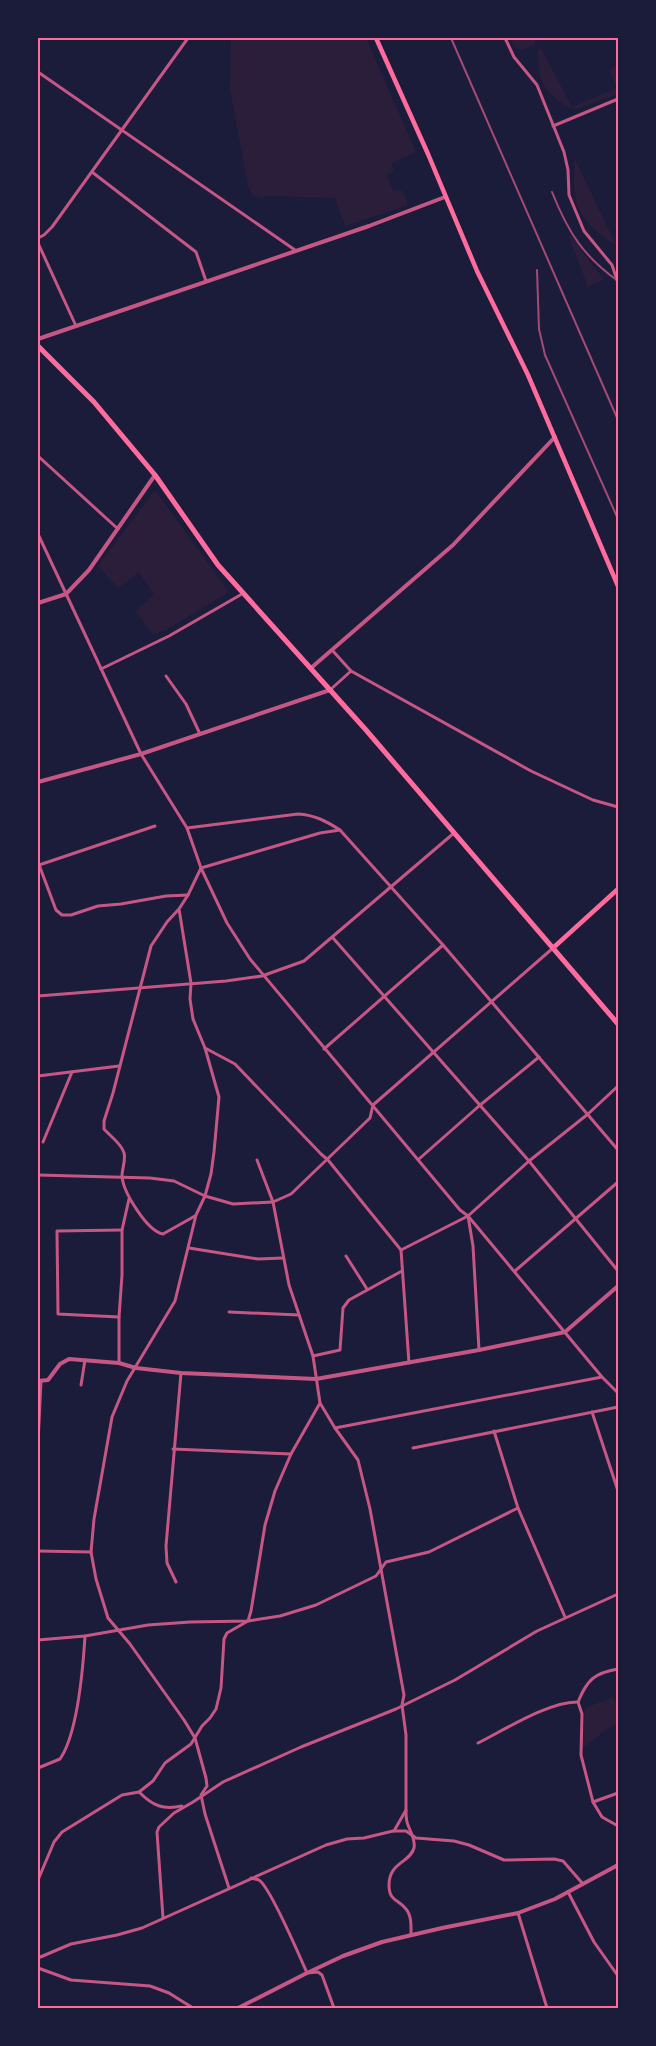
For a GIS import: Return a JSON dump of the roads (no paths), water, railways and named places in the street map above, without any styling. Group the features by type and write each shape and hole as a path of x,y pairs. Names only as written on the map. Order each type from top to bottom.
{"main road":[{"path":"376,38 428,154 477,271 528,375 618,586"},
{"path":"38,346 94,402 155,475 206,550 242,594 311,668 618,1024"},
{"path":"553,948 618,889"}],"street":[{"path":"38,238 52,227 188,38"},
{"path":"505,38 514,57 537,86 564,152 568,170 569,195 584,230 612,265 618,283"},
{"path":"38,72 295,250"},
{"path":"553,126 618,98"},
{"path":"92,172 196,252 206,281"},
{"path":"38,339 369,226 445,197"},
{"path":"38,242 76,326"},
{"path":"311,668 453,544 555,437"},
{"path":"38,456 118,529"},
{"path":"38,603 66,594 89,570 155,475"},
{"path":"38,534 141,754 187,828 201,868 227,923 262,976 373,1104 460,1210 468,1216 618,1394"},
{"path":"101,669 169,636 242,594"},
{"path":"332,650 351,670 531,771 593,800 618,807"},
{"path":"38,782 141,754 330,690 351,670"},
{"path":"166,676 186,704 200,734"},
{"path":"187,828 298,814 312,815 323,819 340,830 491,1000 618,1150"},
{"path":"155,826 38,863 56,910 62,915 71,915 98,906 166,896 188,895"},
{"path":"196,1215 169,1232 159,1233 143,1218 130,1198 122,1177 125,1154 122,1148 104,1129 104,1121 113,1093 118,1066 150,946 167,922 179,910 201,868 320,832 340,830"},
{"path":"38,996 226,981 262,976 304,961 454,832"},
{"path":"163,1918 157,1832 167,1819 194,1802 201,1795 207,1786 206,1778 194,1738 184,1720 130,1644 108,1618 91,1552 94,1519 112,1417 126,1381 136,1368 175,1300 196,1215 205,1196 211,1174 219,1097 205,1048 193,1019 190,999 191,983 179,910"},
{"path":"333,938 529,1161 618,1271"},
{"path":"324,1049 442,945"},
{"path":"38,1175 122,1177 174,1181 205,1196 233,1204 273,1202 292,1194 370,1118 373,1104 553,948"},
{"path":"205,1048 235,1064 320,1154 328,1160 401,1250 409,1363"},
{"path":"419,1159 479,1106 539,1057"},
{"path":"38,1076 118,1066"},
{"path":"43,1142 72,1071"},
{"path":"401,1250 468,1216 529,1161 588,1114 618,1086"},
{"path":"257,1160 273,1202 283,1258 298,1315 313,1356 320,1403 358,1460 382,1569 404,1695 402,1705 406,1735 406,1810 407,1822 414,1843 411,1853 392,1870 389,1883 390,1892 394,1899 407,1909 410,1917 411,1935"},
{"path":"515,1271 618,1182"},
{"path":"119,1364 122,1230 130,1198"},
{"path":"468,1216 473,1246 478,1350"},
{"path":"119,1317 58,1314 57,1231 122,1230"},
{"path":"189,1248 258,1259 283,1258"},
{"path":"346,1256 367,1289"},
{"path":"313,1356 340,1350 343,1308 356,1294 402,1271"},
{"path":"38,1443 39,1381 48,1380 63,1361 85,1360 181,1373 316,1379 478,1350 565,1332 618,1286"},
{"path":"229,1312 298,1315"},
{"path":"81,1385 85,1360"},
{"path":"176,1582 169,1569 166,1552 173,1449 181,1373"},
{"path":"335,1428 602,1377"},
{"path":"413,1448 617,1407 618,1402"},
{"path":"38,1880 54,1842 62,1832 122,1795 139,1792 152,1781 165,1763 191,1744 202,1726 216,1709 221,1688 224,1639 227,1633 248,1621 265,1526 275,1491 291,1454 320,1403"},
{"path":"592,1412 618,1491"},
{"path":"494,1431 518,1508 565,1617"},
{"path":"173,1449 291,1454"},
{"path":"38,1640 85,1636 117,1629 190,1622 248,1621 280,1616 316,1604 376,1576 386,1562 429,1552 518,1508"},
{"path":"38,1551 91,1552"},
{"path":"201,1795 302,1747 402,1705 455,1680 508,1647 565,1617 618,1594"},
{"path":"38,1768 60,1759 68,1743 83,1671 85,1636"},
{"path":"578,1702 582,1692 592,1678 606,1671 618,1669"},
{"path":"478,1743 534,1714 567,1703 578,1702"},
{"path":"578,1702 582,1714 581,1755 593,1802 602,1817 618,1826"},
{"path":"206,1778 210,1783 217,1786"},
{"path":"139,1792 149,1802 161,1808 169,1809 186,1806"},
{"path":"593,1802 618,1793"},
{"path":"201,1795 205,1814 229,1888"},
{"path":"393,1831 406,1810"},
{"path":"38,1958 71,1944 118,1935 142,1928 326,1845 347,1839 364,1838 393,1831 406,1830 413,1837 454,1841 469,1845 504,1860 554,1859 563,1861 583,1884"},
{"path":"238,2008 307,1973 374,1945 411,1935 518,1913 568,1892 618,1865"},
{"path":"251,1878 260,1881 267,1892 283,1920 307,1973"},
{"path":"568,1892 594,1942 618,1976"},
{"path":"518,1913 547,2008"},
{"path":"38,1968 70,1980 150,1986 169,1993 193,2008"},
{"path":"307,1973 318,1972 322,1975 334,2008"}],"railway":[{"path":"451,38 618,420"},
{"path":"552,192 564,219 578,242 595,262 618,281"},
{"path":"537,270 539,329 545,355 618,519"}]}
